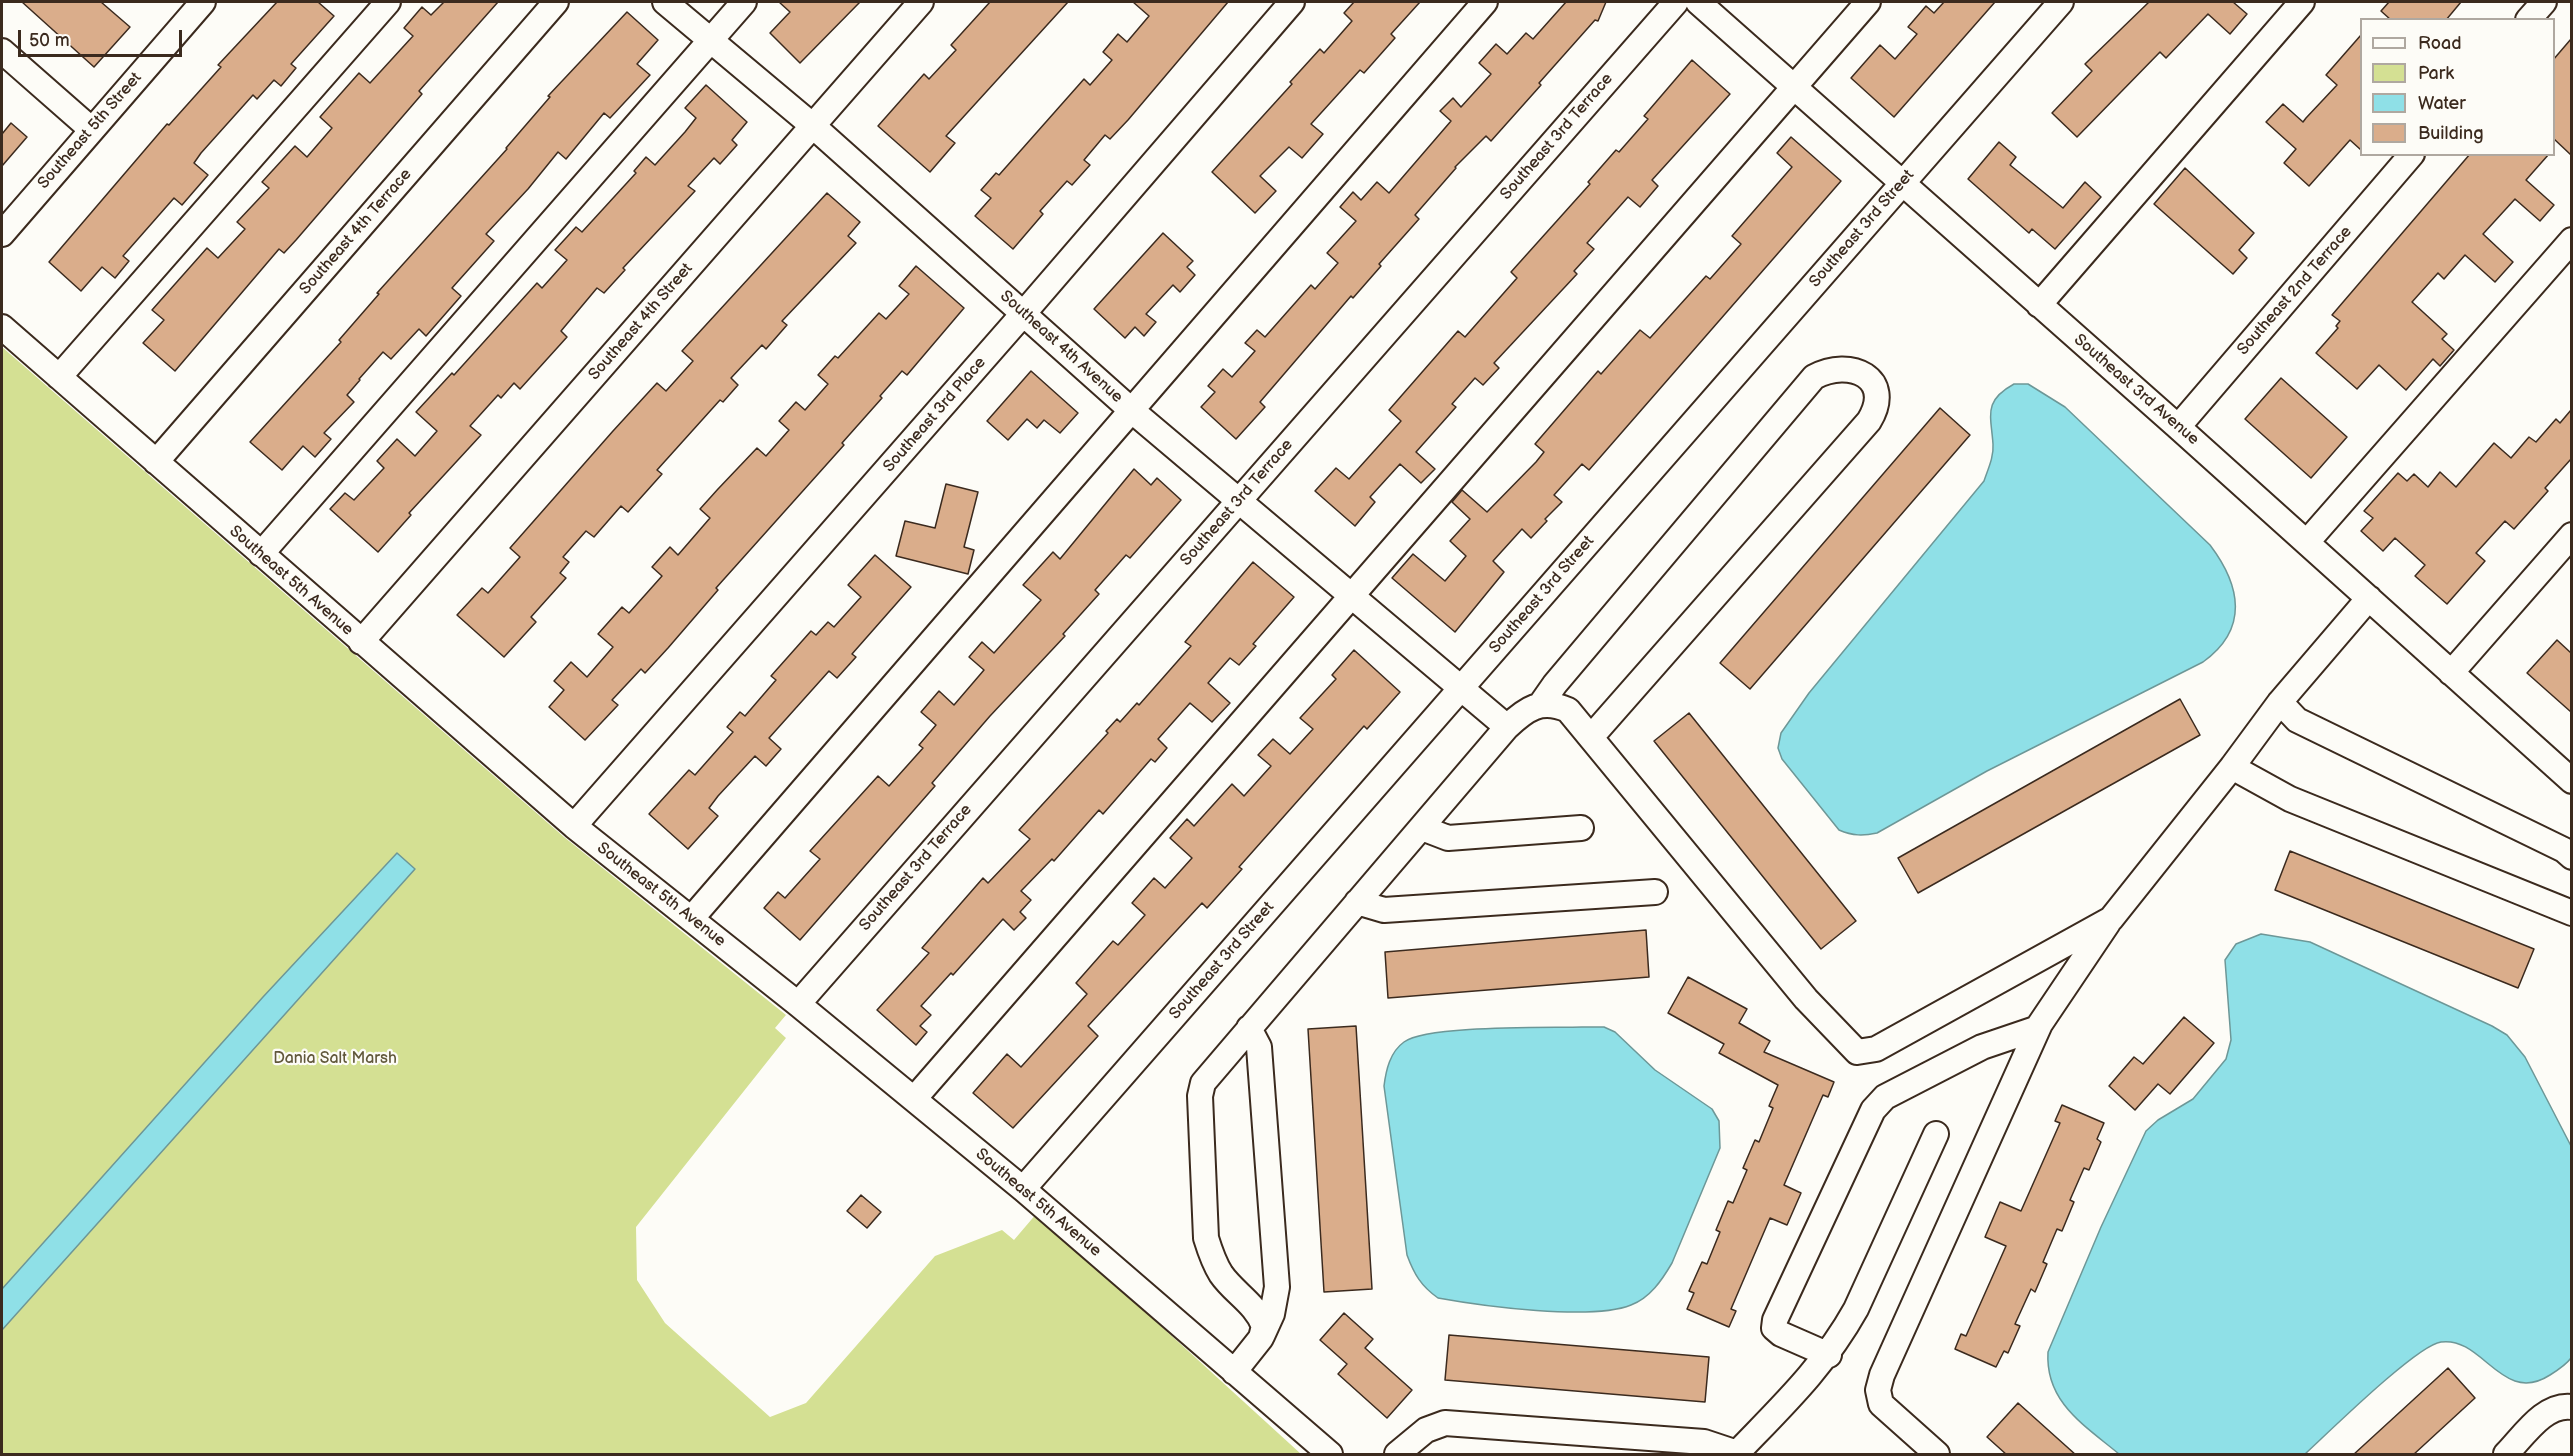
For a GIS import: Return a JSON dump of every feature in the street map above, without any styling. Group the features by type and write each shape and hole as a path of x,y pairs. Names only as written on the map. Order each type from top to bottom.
{"street":[{"name":"Southeast 5th Street","path":"2,234 203,2"},
{"path":"59,377 388,2"},
{"name":"Southeast 4th Terrace","path":"156,462 556,2"},
{"name":"Southeast 4th Avenue","path":"665,2 813,126 1130,409 1507,727"},
{"path":"261,554 744,2"},
{"name":"Southeast 4th Street","path":"361,642 921,2"},
{"name":"Southeast 3rd Place","path":"574,826 1023,314 1292,2"},
{"path":"691,919 1130,409 1485,2"},
{"name":"Southeast 3rd Terrace","path":"798,1004 1676,2"},
{"name":"Southeast 3rd Avenue","path":"1698,2 2307,542 2571,781"},
{"path":"914,1099 1868,2"},
{"name":"Southeast 3rd Street","path":"1023,1189 2061,2"},
{"path":"2039,305 2302,2"},
{"path":"2530,18 2544,2"},
{"path":"2,51 92,130"},
{"name":"Southeast 2nd Terrace","path":"2178,427 2410,156"},
{"path":"2307,542 2571,240"},
{"name":"Southeast 5th Avenue","path":"2,327 574,826 798,1004 1023,1189 1330,1455"},
{"path":"1541,704 1555,684 1814,377 1828,370 1844,368 1861,372 1873,382 1877,398 1875,411 1869,421 1592,736"},
{"path":"2451,673 2568,546"},
{"path":"1937,1455 1888,1412 1881,1404 1878,1390 1882,1375 2038,1028 2111,919 2232,767 2280,702 2369,598"},
{"path":"2280,702 2296,720 2564,850 2571,857"},
{"path":"1261,1338 1264,1326 1260,1317 1253,1306 1222,1275 1212,1257 1206,1238 1200,1096 1203,1083 1507,727 1527,709 1541,704 1556,705 1568,710 1592,736 1806,999 1857,1052 1876,1049 2111,919"},
{"path":"2232,767 2290,799 2571,913"},
{"path":"1422,828 1448,838 1581,828"},
{"path":"1357,902 1384,910 1655,892"},
{"path":"1234,1372 1261,1338 1272,1314 1277,1287 1259,1047 1249,1028"},
{"path":"1829,1355 1781,1334 1774,1328 1775,1320 1873,1110 1885,1097 1982,1047 2038,1028"},
{"path":"1404,1452 1426,1430 1445,1423 1704,1442 1737,1454 1829,1355 1856,1309 1936,1134"},
{"path":"2506,1455 2542,1417 2556,1407 2571,1407"}],"green space":[{"name":"Dania Salt Marsh","path":"2,347 564,837 786,1015 775,1028 786,1038 636,1227 637,1280 665,1323 770,1417 806,1403 935,1256 1002,1230 1014,1240 1037,1213 1301,1454 2,1454"}],"water":[{"path":"2014,384 2028,384 2065,407 2210,545 2220,560 2234,591 2234,621 2228,636 2218,649 2203,662 1987,771 1877,833 1858,835 1844,832 1839,830 1782,759 1778,748 1781,733 1809,693 1984,481 1993,449 1991,410 1993,403 1997,396"},
{"path":"397,853 415,869 2,1330 2,1289 263,997"},
{"path":"2261,934 2310,942 2492,1026 2507,1035 2525,1057 2571,1146 2571,1358 2550,1375 2533,1382 2519,1382 2505,1377 2469,1349 2456,1343 2441,1342 2429,1347 2393,1373 2305,1454 2119,1454 2080,1422 2060,1399 2049,1370 2048,1352 2101,1227 2146,1131 2158,1120 2193,1099 2226,1059 2231,1040 2225,960 2236,944"},
{"path":"1604,1027 1615,1032 1655,1070 1712,1109 1719,1121 1720,1148 1672,1263 1660,1282 1644,1298 1631,1305 1613,1310 1564,1312 1481,1305 1438,1298 1419,1279 1407,1255 1384,1086 1395,1051 1404,1042 1417,1037 1461,1030"}],"building":[{"path":"22,2 101,2 130,27 94,67"},
{"path":"277,2 318,2 334,16 291,64 296,68 281,86 274,80 257,99 253,95 201,153 194,163 208,175 182,205 174,198 123,256 129,261 115,278 102,267 81,291 49,262 167,124 169,125 221,67 218,65"},
{"path":"444,2 498,2 419,91 422,94 296,240 284,253 279,249 175,371 143,343 164,320 152,310 207,248 218,258 245,229 237,222 269,188 262,182 295,146 307,157 332,128 320,117 359,73 370,83 413,36 404,28 422,7 431,15"},
{"path":"779,2 860,2 800,63 770,33 790,12"},
{"path":"990,2 1068,2 946,136 955,143 930,172 878,126 924,74 929,79 956,50 951,45"},
{"path":"1133,2 1228,2 1128,120 1110,139 1105,135 1084,160 1090,165 1072,185 1067,181 1040,211 1043,214 1013,249 975,216 991,198 981,190 996,173 999,175 1084,79 1090,85 1112,60 1103,52 1118,34 1127,42 1149,16"},
{"path":"1354,2 1420,2 1391,34 1395,38 1364,73 1360,70 1311,124 1323,134 1302,158 1289,147 1260,176 1276,191 1255,213 1212,172 1292,84 1290,82 1320,49 1324,53 1352,21 1344,13"},
{"path":"1566,2 1606,2 1598,21 1595,20 1491,141 1486,136 1455,167 1415,215 1419,219 1379,264 1381,266 1353,298 1351,296 1260,402 1265,407 1236,439 1201,407 1215,392 1208,386 1223,369 1232,377 1255,351 1245,343 1257,330 1265,337 1311,285 1315,289 1338,263 1327,253 1356,221 1340,207 1353,192 1361,200 1377,182 1389,193 1451,121 1440,111 1453,98 1461,107 1491,74 1479,63 1496,44 1507,54 1526,33 1533,39"},
{"path":"1944,2 1995,2 1894,117 1851,78 1880,45 1895,59 1917,34 1908,27 1926,6 1934,13"},
{"path":"2149,2 2233,2 2247,14 2230,34 2208,14 2166,58 2160,52 2077,137 2052,113 2092,71 2085,64"},
{"path":"2389,2 2461,2 2448,18 2389,18 2381,11"},
{"path":"627,12 658,40 637,64 650,75 610,118 604,113 566,159 558,152 528,189 486,234 494,241 452,288 461,296 426,336 419,329 391,359 383,352 347,395 354,402 324,433 331,439 315,457 303,446 282,470 250,442 341,342 339,340 379,294 377,293 507,149 550,97 548,96"},
{"path":"2360,36 2360,149 2350,140 2309,186 2284,163 2296,149 2266,122 2283,104 2303,122 2337,85 2326,75"},
{"path":"2571,39 2571,155 2555,140 2555,58"},
{"path":"1692,60 1730,94 1652,180 1658,186 1640,207 1628,197 1587,243 1594,249 1574,271 1577,274 1494,363 1499,368 1483,385 1475,378 1452,404 1456,407 1416,452 1435,469 1421,483 1400,464 1370,497 1375,502 1355,526 1315,491 1336,468 1349,479 1401,421 1389,410 1458,331 1465,337 1517,278 1511,272 1590,184 1588,182 1616,150 1619,152 1648,119 1644,116"},
{"path":"706,85 747,122 732,140 737,145 720,164 714,158 688,186 695,191 623,268 625,270 604,293 597,288 561,331 567,337 520,389 514,383 501,398 498,395 470,426 481,435 409,513 411,515 378,552 330,509 345,493 354,500 384,468 377,461 397,439 415,456 437,431 416,412 452,373 454,375 537,283 542,288 567,260 555,250 576,227 582,232 636,173 634,171 646,157 655,165 685,132 696,118 685,108"},
{"path":"11,123 27,137 2,166 2,134"},
{"path":"1791,137 1841,181 1589,470 1582,464 1554,495 1562,502 1545,519 1547,521 1531,538 1522,529 1493,561 1504,572 1455,632 1392,578 1413,554 1445,581 1466,556 1450,541 1470,519 1452,502 1462,490 1487,512 1544,452 1535,444 1598,371 1601,374 1640,330 1650,338 1706,276 1710,279 1741,244 1732,236 1792,167 1777,153"},
{"path":"1999,142 2016,157 2010,165 2063,208 2085,182 2101,197 2055,249 2032,229 2029,233 1968,179"},
{"path":"2468,156 2547,156 2526,180 2554,205 2540,221 2515,199 2483,234 2513,262 2495,282 2465,255 2444,279 2438,273 2412,302 2447,334 2442,339 2454,350 2440,366 2433,359 2406,390 2379,365 2357,389 2316,353 2338,328 2336,326 2340,321 2332,315"},
{"path":"2185,168 2254,233 2239,250 2247,258 2233,274 2154,204"},
{"path":"827,193 860,222 848,236 856,243 782,321 787,325 766,349 762,345 731,378 738,385 723,402 720,400 657,470 662,474 628,512 621,506 594,537 586,531 563,557 569,562 560,573 566,578 531,617 536,622 504,657 457,615 482,588 488,593 520,557 510,548 657,383 666,391 693,361 682,351"},
{"path":"1163,233 1193,261 1187,267 1195,275 1180,292 1173,285 1146,314 1156,322 1144,336 1135,327 1125,338 1094,309"},
{"path":"916,266 964,308 907,375 902,371 880,396 882,398 842,443 844,445 716,588 718,590 668,648 645,673 641,669 612,700 618,705 585,740 549,707 564,690 554,681 571,662 587,677 613,647 598,634 622,607 629,613 662,576 652,567 670,547 678,555 710,518 700,509 718,489 757,448 766,456 789,430 779,421 796,402 805,410 828,384 818,375 835,356 838,358 879,313 886,319 909,294 899,286"},
{"path":"1031,371 1078,413 1060,433 1044,420 1037,428 1027,419 1008,440 987,421"},
{"path":"2281,378 2347,437 2311,478 2245,419"},
{"path":"1940,408 1970,435 1750,689 1720,663"},
{"path":"2571,410 2571,459 2545,488 2548,491 2514,529 2505,521 2476,553 2485,561 2447,604 2415,576 2425,565 2395,538 2383,551 2361,531 2373,518 2364,511 2398,473 2407,481 2414,474 2428,487 2440,472 2456,487 2494,443 2511,458 2529,437 2536,442 2556,419 2560,423"},
{"path":"1134,469 1151,485 1157,478 1181,500 1130,558 1126,555 1095,590 1099,594 1063,634 1065,636 990,716 932,783 935,786 800,940 764,908 778,892 785,898 820,859 810,851 878,776 889,786 923,748 919,745 936,725 921,712 939,691 954,705 984,670 969,657 982,642 994,653 1041,600 1023,585 1053,552 1060,559"},
{"path":"946,484 978,492 964,547 974,550 968,574 896,556 905,521 935,528"},
{"path":"875,555 911,587 852,654 856,657 837,678 829,671 769,738 781,749 766,766 755,756 718,796 709,808 718,816 688,849 649,814 689,770 695,775 733,732 727,727 740,712 745,716 776,680 771,676 811,631 816,635 828,622 834,627 861,597 848,585"},
{"path":"1253,562 1294,597 1253,644 1256,646 1239,665 1230,658 1208,683 1230,703 1212,722 1190,703 1158,739 1167,748 1155,762 1151,759 1103,814 1099,810 1054,861 1052,859 1021,891 1031,900 1020,912 1026,918 1014,930 1003,919 953,975 951,973 921,1006 931,1015 920,1026 927,1032 916,1045 877,1010 929,953 922,948 983,878 988,883 1030,839 1019,830 1108,733 1106,731 1117,719 1120,722 1137,703 1139,705 1191,646 1185,642"},
{"path":"2557,640 2571,653 2571,712 2527,673"},
{"path":"1354,650 1400,692 1367,729 1364,726 1239,867 1242,869 1207,908 1202,903 1088,1026 1098,1036 1013,1128 973,1093 1007,1054 1021,1067 1087,994 1076,983 1113,941 1118,945 1145,915 1132,903 1154,878 1165,888 1192,858 1170,838 1187,819 1194,826 1232,784 1244,796 1271,766 1258,755 1273,739 1290,754 1313,729 1300,718 1336,679 1332,675"},
{"path":"2180,699 2200,735 1918,893 1898,858"},
{"path":"1689,713 1856,921 1821,949 1654,741"},
{"path":"2290,851 2534,949 2518,988 2275,890"},
{"path":"1646,930 1649,977 1388,998 1385,952"},
{"path":"1688,977 1747,1009 1739,1023 1770,1041 1764,1052 1834,1082 1828,1097 1823,1095 1784,1185 1801,1193 1787,1225 1770,1218 1731,1309 1736,1311 1729,1327 1687,1309 1694,1293 1689,1291 1702,1262 1707,1264 1720,1232 1716,1230 1728,1201 1733,1203 1747,1170 1743,1168 1755,1140 1759,1142 1773,1108 1769,1106 1778,1085 1719,1053 1724,1044 1668,1013"},
{"path":"2184,1017 2214,1043 2170,1094 2158,1084 2135,1110 2109,1086 2134,1057 2143,1064"},
{"path":"1356,1026 1372,1289 1324,1292 1308,1029"},
{"path":"2062,1105 2104,1123 2097,1139 2101,1142 2089,1170 2084,1168 2070,1200 2074,1202 2062,1231 2057,1229 2043,1262 2047,1264 2035,1292 2031,1289 2015,1324 2020,1326 2008,1353 2004,1351 1996,1367 1955,1349 1961,1334 1966,1336 2006,1246 1985,1237 2000,1202 2021,1211 2060,1123 2055,1121"},
{"path":"861,1195 881,1212 867,1228 847,1211"},
{"path":"1344,1313 1373,1339 1365,1348 1412,1390 1387,1418 1338,1374 1347,1364 1320,1340"},
{"path":"1449,1335 1709,1357 1705,1402 1445,1380"},
{"path":"2448,1368 2475,1398 2413,1455 2353,1455"},
{"path":"2018,1403 2076,1455 2007,1455 1987,1437"}]}
